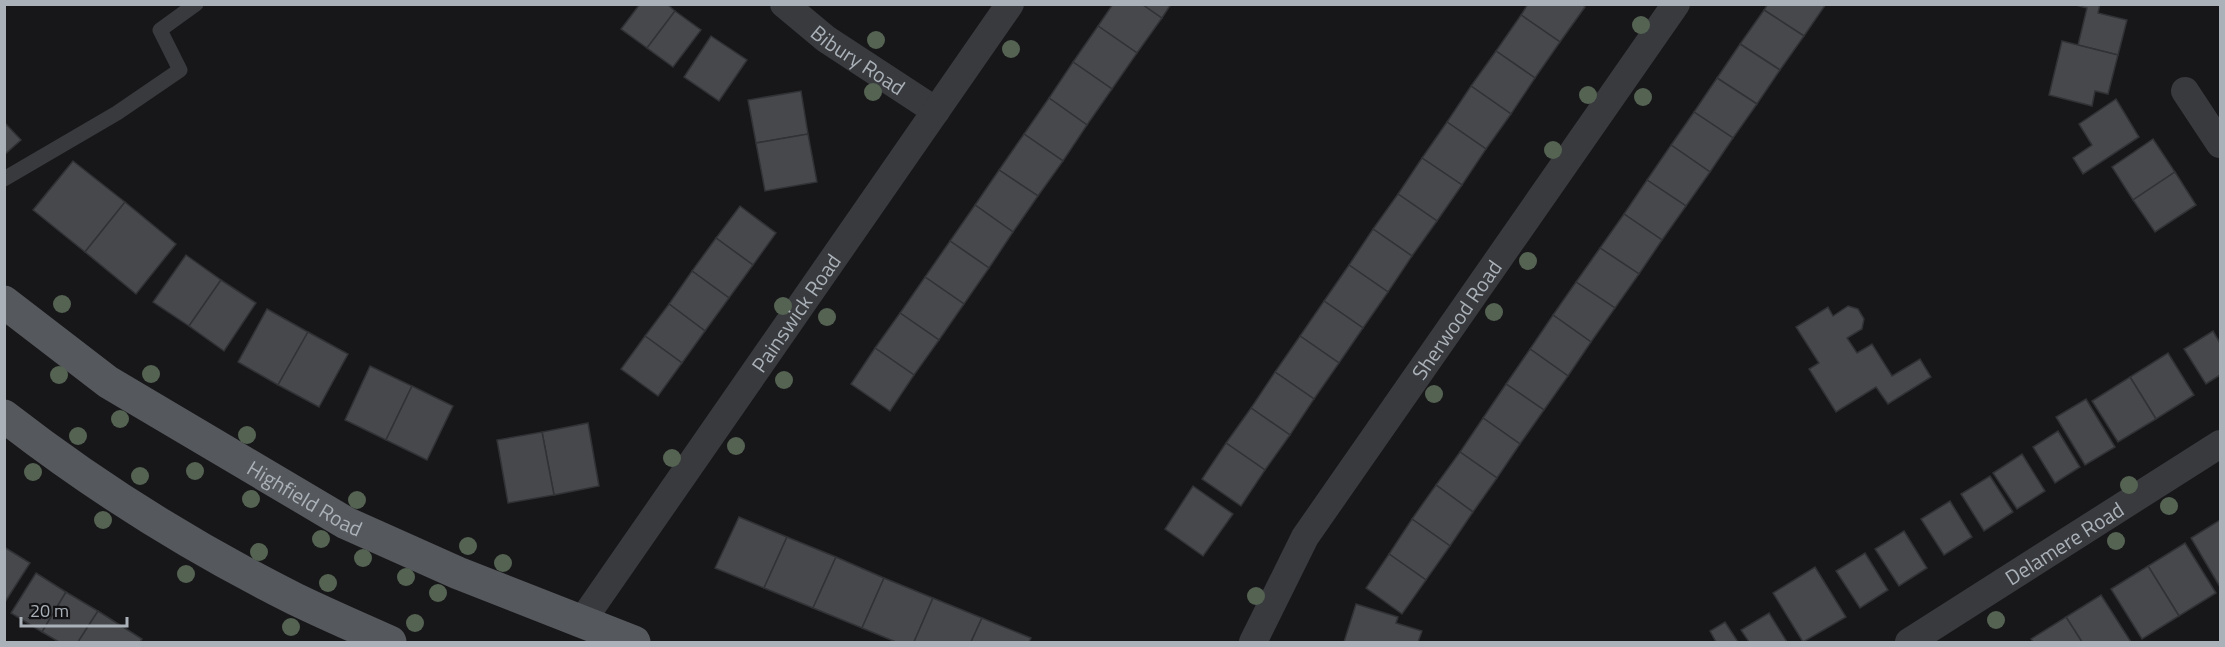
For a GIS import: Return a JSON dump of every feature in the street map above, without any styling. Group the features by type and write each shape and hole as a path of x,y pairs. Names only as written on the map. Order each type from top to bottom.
{"main road":[{"name":"Highfield Road","path":"4,302 108,382 346,523 458,573 579,632 634,642"},
{"path":"4,416 56,456 197,546 294,598 390,642"}],"street":[{"name":"Bibury Road","path":"784,4 826,39 936,111"},
{"name":"Painswick Road","path":"579,632 1011,4"},
{"name":"Sherwood Road","path":"1253,642 1305,537 1676,4"},
{"path":"2186,91 2220,144"},
{"name":"Delamere Road","path":"1910,642 2220,444"}],"lane":[{"path":"4,179 117,113 180,70 160,30 196,4"}],"building":[{"path":"640,4 667,4 675,11 647,48 621,29"},
{"path":"1113,4 1142,4 1162,18 1137,53 1098,26"},
{"path":"1142,4 1171,4 1162,18"},
{"path":"1528,4 1582,4 1585,7 1560,42 1521,15"},
{"path":"1768,4 1826,4 1804,36 1764,10"},
{"path":"2072,4 2100,4 2098,13 2127,20 2118,55 2078,45 2087,8"},
{"path":"1764,10 1804,36 1780,70 1740,44"},
{"path":"675,11 701,30 673,67 647,48"},
{"path":"1521,15 1560,42 1535,78 1496,51"},
{"path":"1098,26 1137,53 1112,89 1073,62"},
{"path":"711,36 747,60 719,101 684,77"},
{"path":"2062,41 2118,55 2108,94 2095,91 2092,106 2049,95"},
{"path":"1740,44 1780,70 1757,104 1717,78"},
{"path":"1496,51 1535,78 1511,114 1471,86"},
{"path":"1073,62 1112,89 1087,125 1049,98"},
{"path":"1717,78 1757,104 1733,138 1694,112"},
{"path":"1471,86 1511,114 1486,149 1447,122"},
{"path":"801,91 808,134 756,143 748,100"},
{"path":"1049,98 1087,125 1063,161 1024,134"},
{"path":"2116,99 2139,137 2083,174 2073,158 2092,145 2079,124"},
{"path":"1694,112 1733,138 1710,172 1671,145"},
{"path":"4,122 21,140 4,155"},
{"path":"1447,122 1486,149 1462,185 1422,158"},
{"path":"808,134 817,182 765,191 756,143"},
{"path":"1024,134 1063,161 1038,196 999,170"},
{"path":"2153,139 2175,172 2133,200 2112,167"},
{"path":"1671,145 1710,172 1686,206 1647,180"},
{"path":"1422,158 1462,185 1437,221 1398,194"},
{"path":"73,161 125,202 85,252 33,210"},
{"path":"999,170 1038,196 1013,232 975,205"},
{"path":"2175,172 2196,205 2155,232 2133,200"},
{"path":"1647,180 1686,206 1662,240 1624,214"},
{"path":"1398,194 1437,221 1412,256 1373,229"},
{"path":"125,202 176,244 136,294 85,252"},
{"path":"975,205 1013,232 989,268 950,241"},
{"path":"740,206 776,233 753,265 716,238"},
{"path":"1624,214 1662,240 1639,274 1600,248"},
{"path":"1373,229 1412,256 1388,292 1349,265"},
{"path":"716,238 753,265 729,298 692,271"},
{"path":"950,241 989,268 964,304 925,277"},
{"path":"1600,248 1639,274 1615,308 1576,282"},
{"path":"186,255 221,280 189,326 153,302"},
{"path":"1349,265 1388,292 1363,328 1324,301"},
{"path":"692,271 729,298 705,331 669,304"},
{"path":"925,277 964,304 939,340 900,313"},
{"path":"221,280 256,303 224,351 189,326"},
{"path":"1576,282 1615,308 1591,342 1553,315"},
{"path":"1324,301 1363,328 1339,363 1300,336"},
{"path":"669,304 705,331 682,363 645,336"},
{"path":"1848,306 1858,309 1864,319 1862,329 1847,338 1857,353 1872,344 1892,376 1920,359 1931,377 1888,404 1876,387 1836,412 1809,369 1819,363 1796,327 1828,307 1833,316"},
{"path":"267,309 308,332 278,385 238,362"},
{"path":"900,313 939,340 914,375 875,348"},
{"path":"1553,315 1591,342 1568,376 1530,349"},
{"path":"2213,331 2220,343 2220,375 2206,384 2184,349"},
{"path":"308,332 348,354 319,407 278,385"},
{"path":"645,336 682,363 658,396 621,369"},
{"path":"1300,336 1339,363 1314,399 1275,372"},
{"path":"875,348 914,375 890,411 851,384"},
{"path":"1530,349 1568,376 1544,410 1506,384"},
{"path":"2168,353 2194,395 2156,419 2130,377"},
{"path":"370,366 412,386 386,440 345,420"},
{"path":"1275,372 1314,399 1290,435 1251,408"},
{"path":"2130,377 2156,419 2118,442 2092,401"},
{"path":"1506,384 1544,410 1520,444 1483,418"},
{"path":"412,386 453,406 427,460 386,440"},
{"path":"2086,399 2115,447 2085,465 2056,417"},
{"path":"1251,408 1290,435 1265,470 1226,443"},
{"path":"1483,418 1520,444 1497,478 1460,452"},
{"path":"588,423 599,486 554,495 542,432"},
{"path":"2058,431 2080,467 2055,483 2033,447"},
{"path":"542,432 554,495 508,503 497,440"},
{"path":"1226,443 1265,470 1241,506 1202,479"},
{"path":"1460,452 1497,478 1473,512 1436,485"},
{"path":"2022,454 2045,491 2017,509 1993,473"},
{"path":"1990,476 2013,512 1984,531 1961,494"},
{"path":"1436,485 1473,512 1450,546 1412,519"},
{"path":"1193,486 1233,514 1203,556 1165,529"},
{"path":"1950,501 1972,537 1944,555 1921,519"},
{"path":"739,517 787,537 764,588 715,568"},
{"path":"1412,519 1450,546 1426,580 1389,554"},
{"path":"2220,520 2220,587 2191,538"},
{"path":"1904,531 1927,568 1899,586 1875,549"},
{"path":"787,537 836,557 813,608 764,588"},
{"path":"2185,543 2216,593 2179,616 2148,566"},
{"path":"4,547 30,563 5,602 4,602"},
{"path":"1865,553 1888,590 1860,608 1836,571"},
{"path":"1389,554 1426,580 1402,614 1366,588"},
{"path":"836,557 884,578 862,628 813,608"},
{"path":"2148,566 2179,616 2142,639 2111,589"},
{"path":"1815,567 1846,617 1803,642 1773,593"},
{"path":"36,573 66,592 42,632 11,613"},
{"path":"884,578 933,598 914,642 896,642 862,628"},
{"path":"66,592 98,611 78,642 59,642 42,632"},
{"path":"2101,595 2131,642 2082,642 2066,617"},
{"path":"933,598 982,618 971,642 914,642"},
{"path":"1356,604 1398,617 1396,623 1422,631 1418,642 1344,642"},
{"path":"98,611 142,639 140,642 78,642"},
{"path":"1769,613 1787,642 1749,642 1741,630"},
{"path":"2066,617 2082,642 2033,642 2031,639"},
{"path":"982,618 1031,638 1029,642 971,642"},
{"path":"1725,622 1738,642 1716,642 1710,631"}]}
